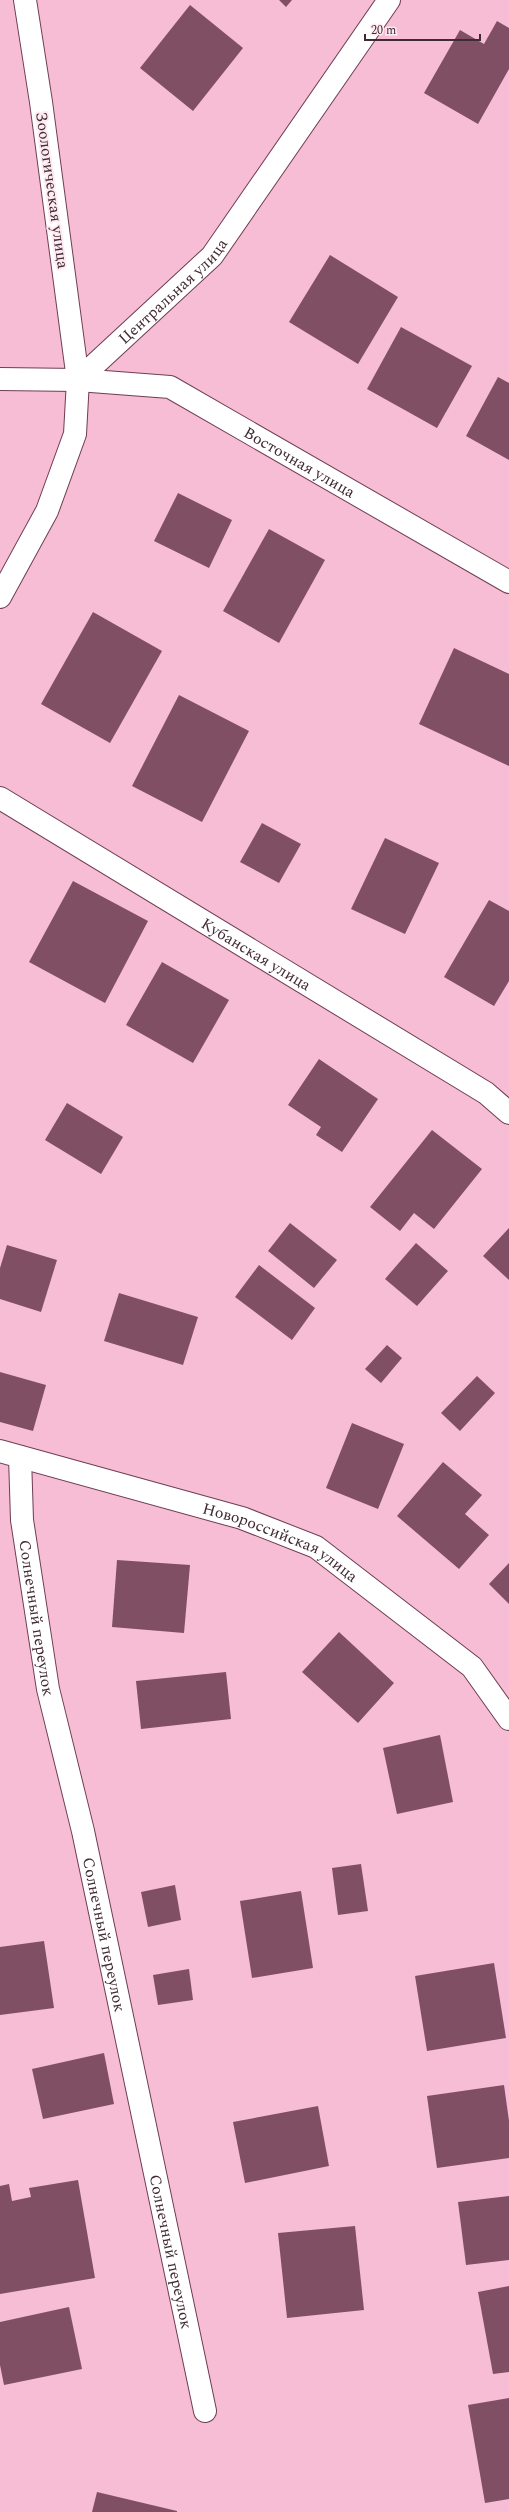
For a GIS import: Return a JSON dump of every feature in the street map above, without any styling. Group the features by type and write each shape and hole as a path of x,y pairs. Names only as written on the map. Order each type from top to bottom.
{"street":[{"name":"Зоологическая улица","path":"24,0 42,110 78,380"},
{"name":"Центральная улица","path":"78,380 212,256 389,0"},
{"name":"Восточная улица","path":"0,379 78,380 170,387 509,582"},
{"path":"0,597 47,511 75,434 78,380"},
{"name":"Кубанская улица","path":"0,798 486,1093 509,1113"},
{"name":"Новороссийская улица","path":"10,1454 242,1518 316,1547 472,1667 509,1719"},
{"name":"Солнечный переулок","path":"10,1454 22,1520 48,1689 83,1831 205,2411"}],"building":[{"path":"279,0 292,0 286,7"},
{"path":"190,5 243,48 193,111 140,68"},
{"path":"497,21 509,28 509,69 478,124 424,93 460,30 484,44"},
{"path":"330,255 398,297 358,364 289,322"},
{"path":"401,327 472,366 437,428 367,389"},
{"path":"498,377 509,383 509,460 466,436"},
{"path":"178,493 232,520 209,568 154,541"},
{"path":"269,529 325,560 279,643 223,611"},
{"path":"93,612 162,651 110,743 41,704"},
{"path":"454,648 509,674 509,766 419,724"},
{"path":"179,695 249,731 202,822 132,786"},
{"path":"262,823 301,844 279,883 240,862"},
{"path":"385,838 439,863 405,934 351,909"},
{"path":"73,881 148,921 105,1003 29,962"},
{"path":"489,900 509,911 509,981 494,1006 444,977"},
{"path":"162,962 229,1000 193,1063 126,1025"},
{"path":"319,1059 378,1099 342,1152 316,1135 321,1127 288,1105"},
{"path":"67,1103 123,1137 101,1174 45,1140"},
{"path":"432,1130 482,1169 434,1229 414,1213 400,1231 370,1207"},
{"path":"290,1223 337,1260 314,1288 268,1251"},
{"path":"509,1228 509,1280 483,1256"},
{"path":"416,1243 448,1271 417,1306 385,1279"},
{"path":"7,1245 57,1260 41,1312 0,1299 0,1268"},
{"path":"259,1265 315,1308 292,1340 235,1297"},
{"path":"119,1293 198,1317 183,1365 104,1341"},
{"path":"387,1345 402,1358 381,1383 365,1369"},
{"path":"0,1372 46,1385 33,1431 0,1422"},
{"path":"477,1376 495,1393 460,1431 441,1413"},
{"path":"352,1423 404,1444 378,1509 326,1488"},
{"path":"443,1462 482,1495 465,1514 489,1535 459,1569 397,1516"},
{"path":"117,1560 190,1565 184,1633 112,1627"},
{"path":"509,1563 509,1604 489,1584"},
{"path":"339,1632 394,1683 358,1723 302,1672"},
{"path":"226,1672 231,1719 141,1729 136,1681"},
{"path":"440,1735 453,1802 397,1814 383,1748"},
{"path":"361,1864 368,1911 338,1915 332,1868"},
{"path":"175,1885 181,1920 148,1927 141,1892"},
{"path":"301,1891 313,1968 252,1978 240,1901"},
{"path":"44,1941 54,2008 0,2015 0,1947"},
{"path":"494,1963 506,2038 427,2051 415,1976"},
{"path":"189,1969 193,2000 158,2005 153,1975"},
{"path":"104,2053 114,2104 43,2119 32,2069"},
{"path":"504,2085 509,2121 509,2158 437,2168 427,2096"},
{"path":"318,2106 329,2166 245,2183 233,2122"},
{"path":"78,2180 95,2278 0,2294 0,2186 9,2184 12,2201 31,2197 29,2188"},
{"path":"509,2196 509,2260 466,2265 458,2202"},
{"path":"355,2226 364,2310 287,2318 278,2233"},
{"path":"509,2286 509,2372 493,2374 478,2292"},
{"path":"69,2307 82,2369 4,2385 0,2365 0,2322"},
{"path":"509,2398 509,2499 485,2503 468,2405"},
{"path":"97,2492 177,2511 177,2512 92,2512"}]}
